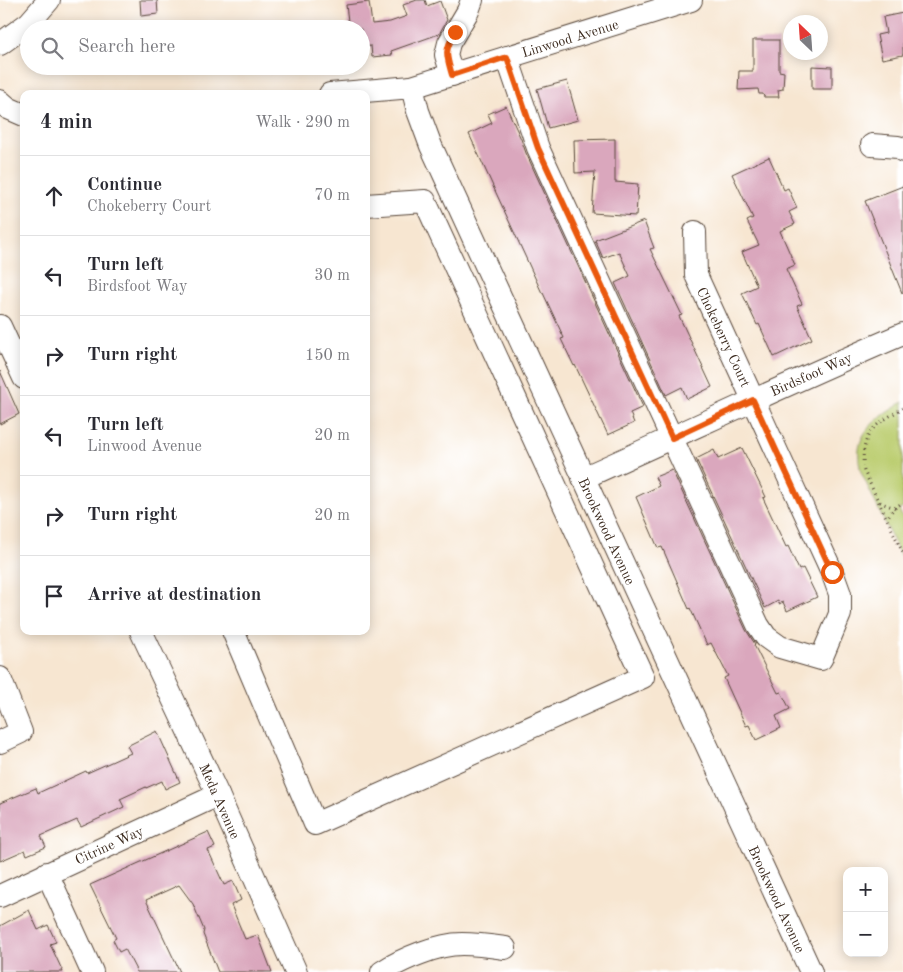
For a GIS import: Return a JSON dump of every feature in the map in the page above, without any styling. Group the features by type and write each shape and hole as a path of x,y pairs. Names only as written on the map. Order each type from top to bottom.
{"street":[{"path":"32,20 49,0"},
{"path":"452,75 446,55 448,43 468,11 472,0"},
{"name":"Linwood Avenue","path":"370,91 412,87 691,0"},
{"path":"0,44 20,30"},
{"path":"507,57 538,148 672,438"},
{"name":"Brookwood Avenue","path":"412,87 431,146 811,972"},
{"path":"0,101 8,108 20,113"},
{"path":"872,145 898,148 903,151"},
{"path":"235,635 315,824 643,677 425,201 370,205"},
{"name":"Chokeberry Court","path":"672,438 758,625 766,637 780,647 821,659 840,614 840,594 832,572 696,275 695,232"},
{"path":"0,326 20,369"},
{"name":"Birdsfoot Way","path":"583,478 814,372 903,334"},
{"name":"Meda Avenue","path":"143,635 218,795 296,972"},
{"path":"0,678 22,732 0,742"},
{"name":"Citrine Way","path":"0,896 218,795"},
{"path":"47,874 92,972"},
{"path":"382,972 431,949 462,944 505,948"}],"path":[{"path":"903,408 873,429 864,448 863,460 864,471 903,552"},
{"path":"878,501 896,508"},
{"path":"887,519 891,512 903,502"}],"green space":[{"path":"903,402 903,508 899,510 903,518 903,561 861,472 859,447 867,429 883,415"}],"building":[{"path":"140,0 157,0 158,14 141,16"},
{"path":"417,0 425,0 427,6 440,1 447,20 439,34 391,51 392,55 372,57 370,20 348,20 346,5 369,2 372,24 390,22 407,16 403,5"},
{"path":"903,13 903,55 882,59 877,35 886,33 883,17"},
{"path":"753,40 779,40 779,71 784,72 783,89 778,90 779,97 764,97 763,94 759,94 758,89 738,90 739,71 753,71"},
{"path":"812,66 832,67 832,89 812,89"},
{"path":"567,81 578,120 548,128 537,89"},
{"path":"506,106 643,407 630,413 634,423 608,435 561,339 564,338 469,134 492,123 488,114"},
{"path":"615,139 615,182 638,184 636,216 592,213 595,172 575,173 574,140"},
{"path":"769,157 784,190 788,188 797,208 789,212 795,224 780,231 795,265 786,269 802,304 797,306 812,339 774,357 742,293 757,286 742,252 759,245 747,221 753,218 732,174"},
{"path":"903,186 903,293 902,293 865,201"},
{"path":"644,221 654,248 650,249 682,315 679,316 712,387 687,399 682,387 666,395 615,283 630,276 619,252 603,258 595,240"},
{"path":"0,371 19,414 0,424"},
{"path":"742,448 766,497 763,498 786,547 788,546 799,570 803,568 817,597 787,611 783,602 779,604 778,601 765,608 696,459 714,450 718,459"},
{"path":"672,470 746,630 755,644 778,693 781,692 790,709 776,716 781,728 756,740 749,725 746,726 724,678 728,676 711,643 707,645 662,547 658,548 636,497 659,486 655,477"},
{"path":"157,731 180,782 165,789 162,781 146,787 120,799 124,807 81,827 77,820 41,836 46,847 27,855 25,850 0,861 0,803 36,788 38,793 131,753 127,746"},
{"path":"208,832 215,847 208,850 224,885 233,881 241,900 231,905 245,939 258,935 272,972 218,972 193,904 179,885 146,900 180,972 137,972 125,949 119,952 113,940 116,938 90,885"},
{"path":"29,910 38,930 48,925 56,942 50,944 63,972 0,972 0,926"}],"route":[{"path":"455,32 448,43 446,55 452,75 507,57 538,148 672,438 753,400 832,572"}]}
